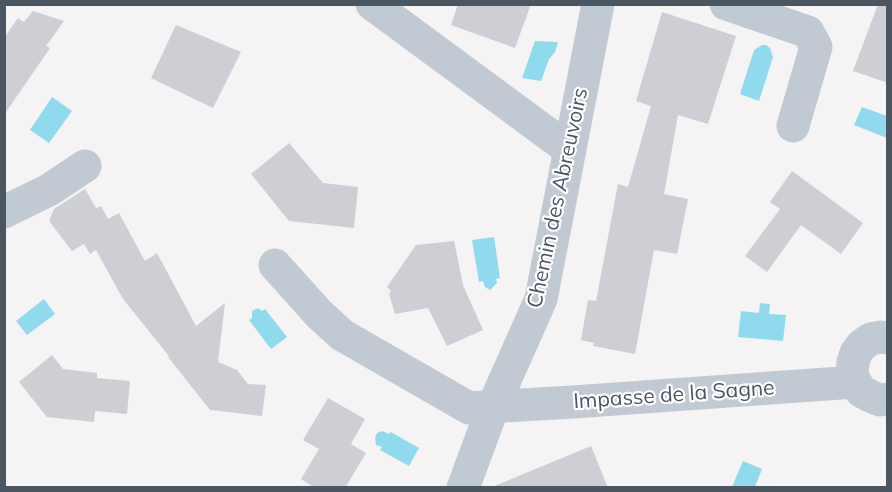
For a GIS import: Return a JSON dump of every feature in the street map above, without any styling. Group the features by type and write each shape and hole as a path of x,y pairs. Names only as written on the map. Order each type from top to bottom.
{"street":[{"path":"372,4 570,150"},
{"name":"Chemin des Abreuvoirs","path":"463,488 493,407 541,299 598,4"},
{"path":"726,4 808,32 816,47 793,126"},
{"path":"4,212 49,190 85,166"},
{"name":"Impasse de la Sagne","path":"275,265 319,314 342,335 469,408 855,382"},
{"path":"888,338 871,339 862,345 856,353 852,372 861,391 880,400 888,399"}],"water":[{"path":"535,41 558,42 541,81 522,78"},
{"path":"762,45 770,48 773,57 759,101 740,94 754,50"},
{"path":"52,97 72,111 49,143 30,130"},
{"path":"862,107 887,116 887,138 854,125"},
{"path":"494,237 500,278 496,279 497,283 490,290 485,287 483,281 479,282 472,240"},
{"path":"44,299 55,314 27,335 16,321"},
{"path":"760,303 770,304 769,314 786,315 783,341 738,337 741,311 759,313"},
{"path":"258,308 262,311 265,309 287,337 271,349 249,320 252,318 252,311"},
{"path":"382,431 389,434 391,432 419,448 409,466 380,450 382,447 376,445 377,433"},
{"path":"743,461 762,469 755,487 732,487"}],"building":[{"path":"458,4 531,4 515,48 451,25"},
{"path":"878,4 888,4 888,83 853,71"},
{"path":"33,11 64,21 46,46 50,48 4,115 4,38 18,18 24,22"},
{"path":"662,12 736,36 708,124 678,115 664,194 688,199 677,254 654,250 635,354 593,346 594,343 581,340 588,300 596,301 618,184 628,187 651,106 636,101"},
{"path":"176,25 241,52 213,108 151,78"},
{"path":"289,143 323,183 358,187 354,228 289,221 251,174"},
{"path":"792,171 863,223 841,254 801,225 767,272 745,256 780,209 770,202"},
{"path":"85,189 96,208 101,206 108,219 119,213 145,261 157,253 196,326 225,303 218,362 237,370 248,384 266,385 262,416 210,410 123,299 96,250 90,254 84,244 72,251 49,221 54,209"},
{"path":"454,241 463,285 483,330 447,346 428,308 395,314 389,294 391,291 387,287 416,245"},
{"path":"52,355 63,369 97,373 97,378 130,381 127,414 95,411 94,422 47,417 19,382"},
{"path":"328,398 365,419 351,444 366,453 345,488 315,488 301,479 319,449 303,440"},
{"path":"591,446 608,488 492,488 492,487"}]}
